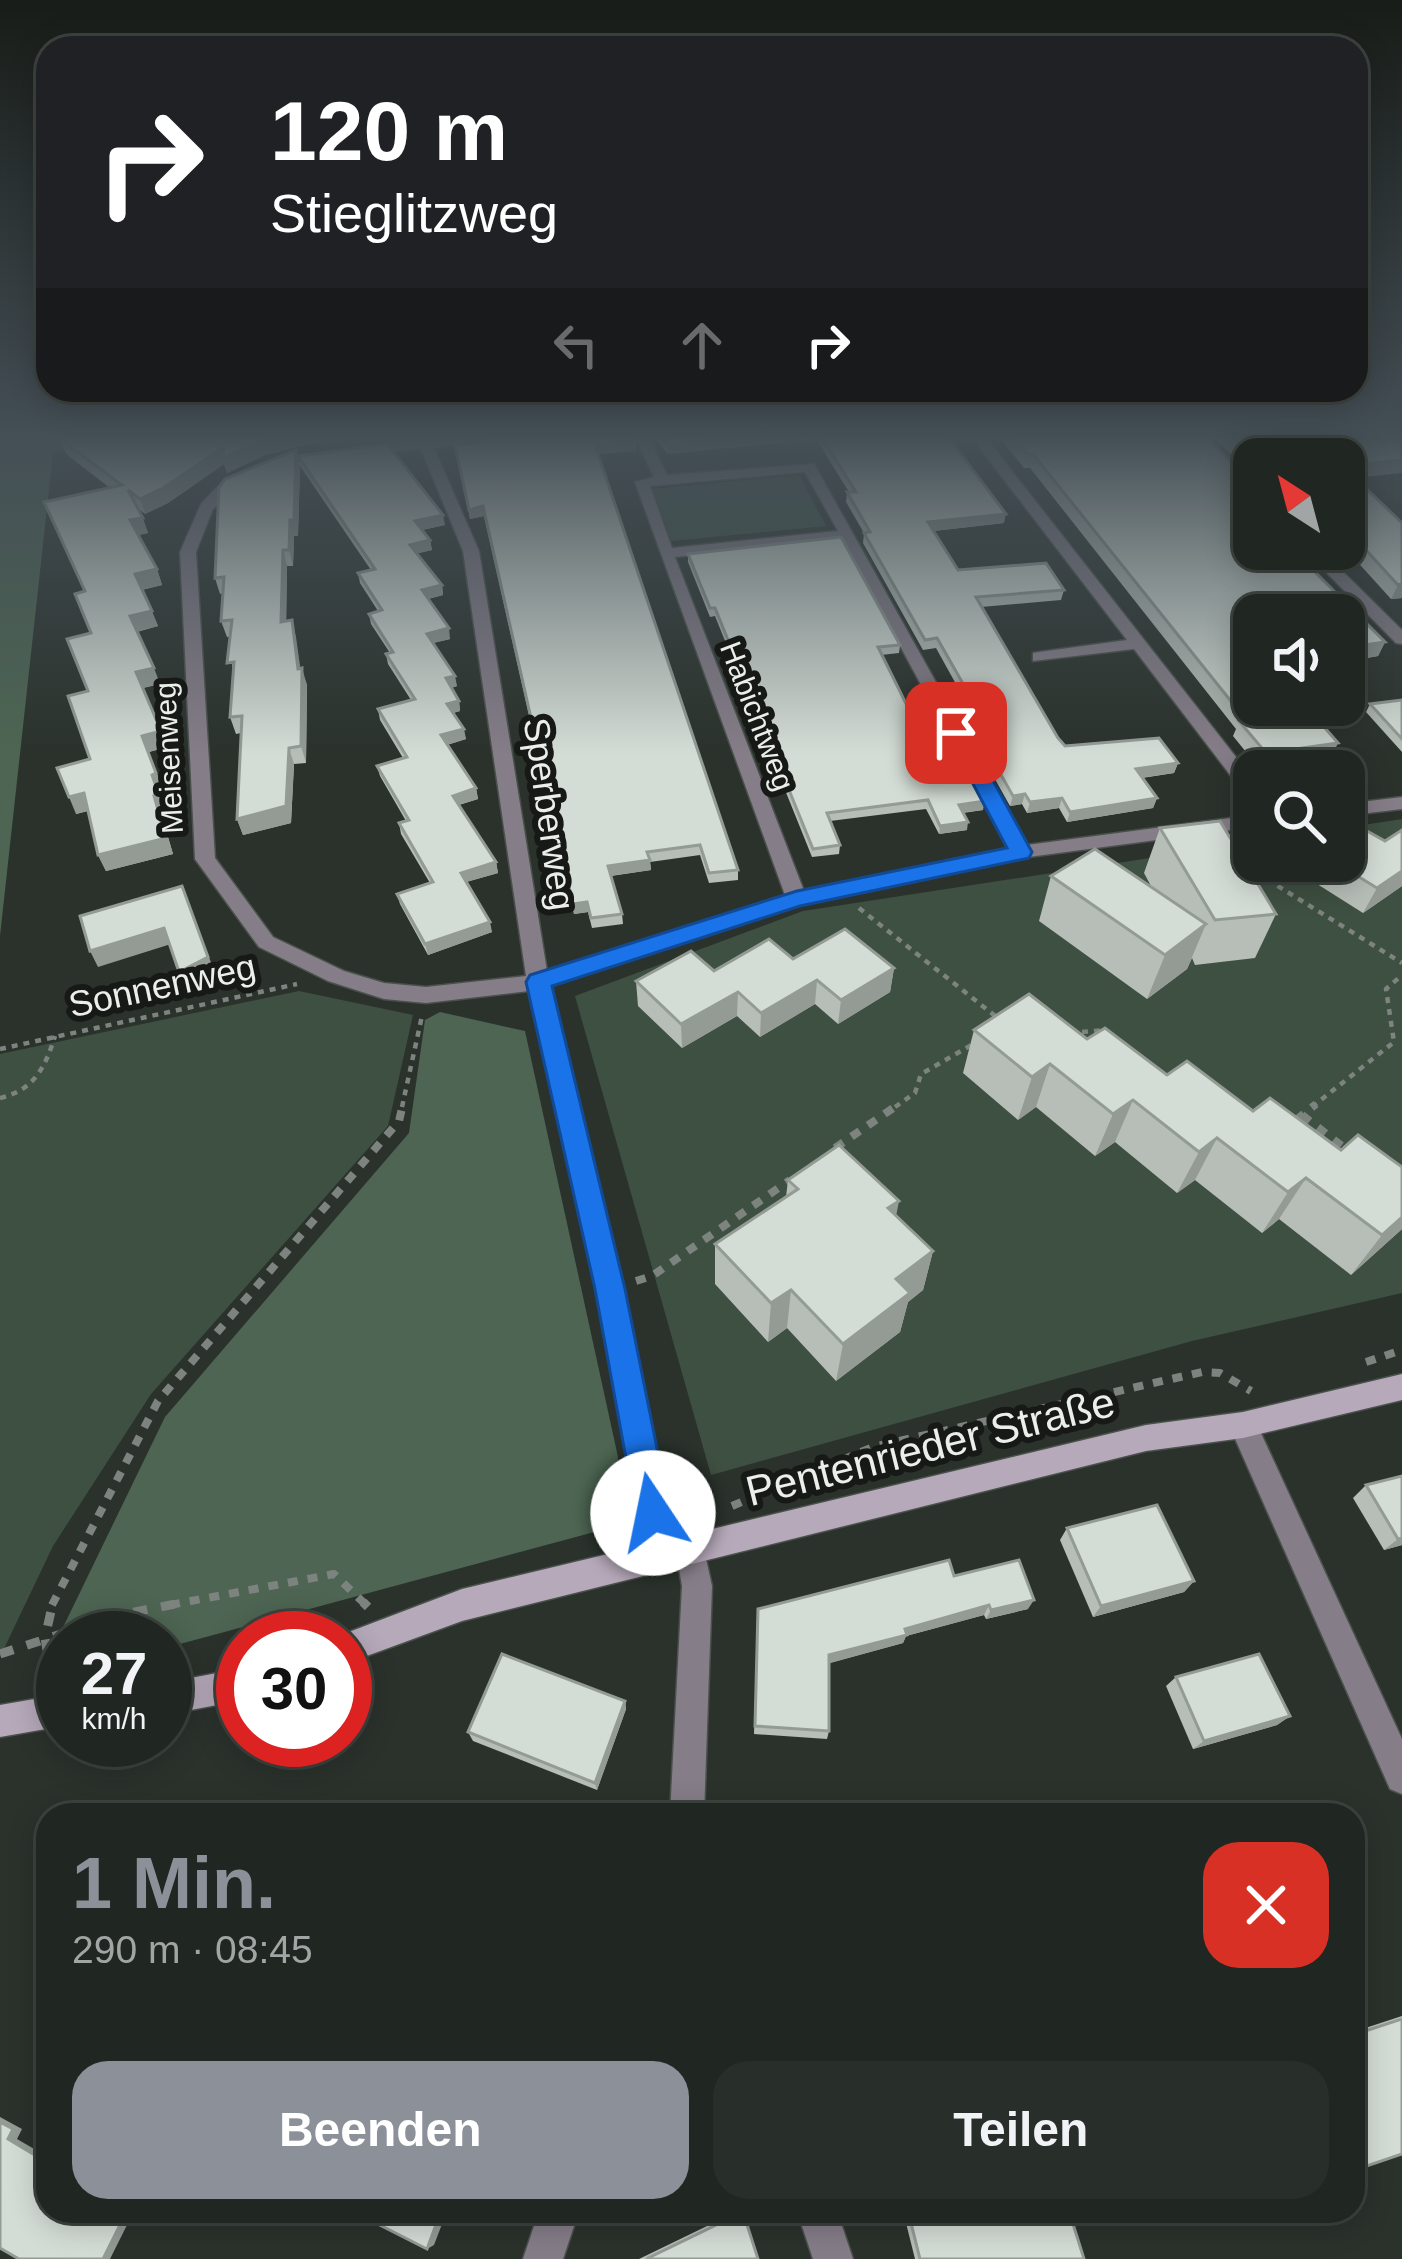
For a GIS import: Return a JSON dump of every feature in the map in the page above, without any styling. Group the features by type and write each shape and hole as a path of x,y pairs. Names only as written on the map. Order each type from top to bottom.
{"street":[{"name":"Meisenweg","path":"190,543 205,859 266,942 336,976 384,991 426,995 538,982 797,899 1021,852 1233,824"},
{"name":"Sperberweg","path":"468,543 538,982 676,1555 698,1586 688,1803"},
{"name":"Habichtweg","path":"663,543 797,899"},
{"path":"666,553 763,543"},
{"path":"853,543 1021,852"},
{"path":"1062,543 1233,765"},
{"path":"1332,570 1402,639"},
{"path":"1039,657 1141,644"},
{"path":"1365,807 1402,803"},
{"name":"Pentenrieder Straße","path":"372,1638 462,1605 1146,1438 1243,1425 1402,1387"},
{"path":"1243,1425 1402,1777"},
{"path":"0,1720 36,1715"},
{"path":"543,2259 555,2223"},
{"path":"821,2223 832,2259"}],"path":[{"path":"1271,882 1402,963"},
{"path":"827,1154 915,1093 921,1075 1003,1022 837,891"},
{"path":"1289,1126 1394,1042 1386,989 1402,975"},
{"name":"Sonnenweg","path":"0,1048 336,976"},
{"path":"51,1611 158,1401 399,1121 426,995"},
{"path":"1057,1025 1071,1033 1107,1030"},
{"path":"0,1098 20,1093 39,1078 55,1036"},
{"path":"1302,1115 1352,1154"},
{"path":"610,1289 652,1276 791,1179"},
{"path":"676,1555 740,1500 873,1447 1202,1372 1220,1373 1256,1394 1269,1396"},
{"path":"140,1611 334,1574 392,1631"},
{"path":"0,1654 36,1641"}],"green space":[{"path":"0,543 43,543 0,936"},
{"path":"1402,819 1402,1293 1192,1341 711,1475 575,996 803,911 1233,845 1233,882 1365,882 1365,825"},
{"path":"299,991 413,1015 388,1126 151,1394 53,1546 0,1657 0,1054"},
{"path":"440,1012 525,1031 618,1457 613,1527 302,1611 216,1611 216,1634 192,1641 192,1611 71,1611 165,1417 409,1133 425,1020"}],"building":[{"path":"63,543 143,543 157,569 135,574 152,611 130,616 154,668 136,672 161,731 142,736 156,773 152,775 159,795 154,796 166,838 98,855 84,793 69,797 57,768 90,759 68,696 88,691 67,639 91,633 75,594 85,591"},
{"path":"217,543 289,543 289,550 283,550 281,622 292,620 298,669 302,668 301,746 289,748 286,806 237,819 242,716 230,717 234,662 227,663 232,620 221,621 224,577 215,578"},
{"path":"358,543 416,543 410,545 442,585 422,590 449,628 427,634 455,676 446,678 459,701 447,704 464,729 441,735 476,788 453,796 496,862 461,873 490,922 425,944 397,894 433,882 399,823 409,820 377,766 407,757 378,709 415,699 386,654 393,652 369,614 382,610 358,573 375,569"},
{"path":"491,543 628,543 738,870 709,873 700,845 647,852 650,860 608,866 622,914 591,918 587,902 573,904"},
{"path":"783,543 845,543 900,645 878,647 915,722 940,719 985,801 959,805 968,822 940,826 928,800 827,813 840,845 813,849 715,608 710,608 688,554"},
{"path":"870,543 941,543 958,570 1046,563 1064,590 976,597 1058,738 1065,746 1159,738 1178,763 1136,769 1157,798 1070,812 1062,798 1030,802 1025,794 1013,796 966,713 979,712 937,638 925,640"},
{"path":"1105,543 1233,543 1233,570 1313,570 1337,594 1233,594 1233,704"},
{"path":"1365,543 1402,543 1402,584 1365,549"},
{"path":"1365,622 1385,642 1365,645"},
{"path":"1402,700 1402,739 1370,704"},
{"path":"1243,726 1323,726 1338,743 1288,750 1263,750"},
{"path":"1220,821 1233,843 1233,882 1257,882 1276,914 1215,920 1160,828"},
{"path":"1365,830 1385,841 1402,830 1402,871 1377,888 1365,881"},
{"path":"1095,849 1206,924 1165,955 1051,876"},
{"path":"182,886 208,957 179,972 164,928 90,951 80,916"},
{"path":"845,929 894,968 841,1000 817,980 761,1013 738,992 681,1024 636,981 691,951 714,971 769,939 793,959"},
{"path":"1029,994 1087,1039 1105,1028 1167,1075 1187,1061 1253,1111 1270,1098 1341,1150 1358,1135 1402,1167 1402,1217 1382,1235 1306,1178 1288,1192 1217,1138 1199,1152 1133,1100 1113,1114 1050,1064 1032,1077 974,1030"},
{"path":"839,1145 899,1201 888,1208 933,1251 896,1279 910,1293 843,1344 791,1290 771,1303 715,1244 798,1189 788,1180"},
{"path":"1402,1476 1402,1538 1398,1539 1366,1485"},
{"path":"1157,1505 1194,1581 1101,1606 1067,1528"},
{"path":"949,1560 954,1576 1019,1560 1034,1600 991,1610 989,1605 905,1629 907,1635 829,1655 829,1731 755,1726 758,1609"},
{"path":"502,1654 625,1701 595,1783 468,1732"},
{"path":"1259,1654 1290,1716 1204,1741 1176,1677"},
{"path":"1402,2019 1402,2154 1365,2167 1365,2031"},
{"path":"0,2122 13,2129 8,2139 36,2156 36,2223 121,2223 103,2259 19,2259 0,2248"},
{"path":"376,2223 437,2223 427,2249"},
{"path":"720,2223 747,2223 758,2259 646,2259"},
{"path":"911,2223 1073,2223 1084,2259 920,2259"}],"route":[{"path":"653,1513 610,1289 538,982 797,899 1021,852 956,733"}]}
